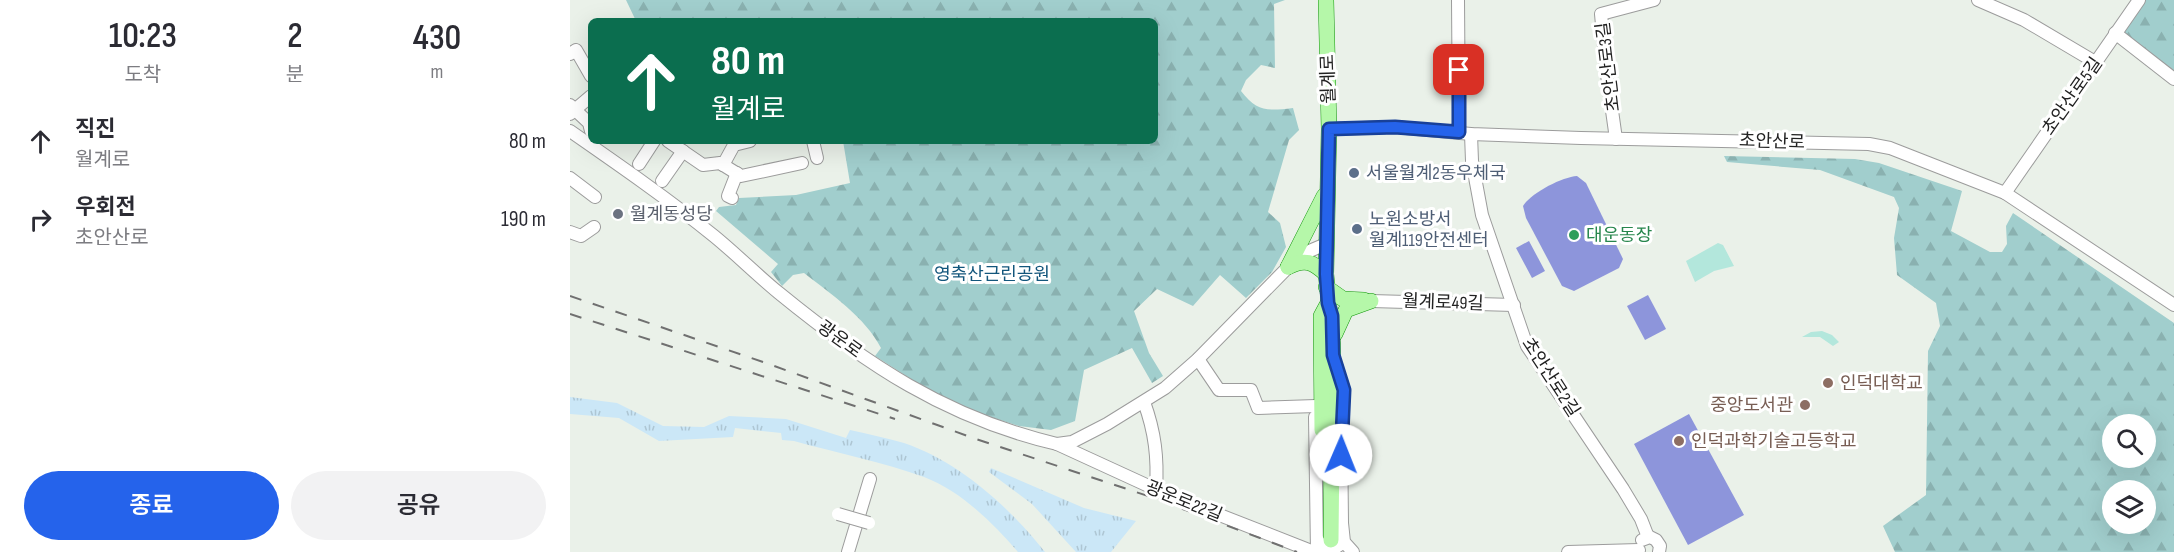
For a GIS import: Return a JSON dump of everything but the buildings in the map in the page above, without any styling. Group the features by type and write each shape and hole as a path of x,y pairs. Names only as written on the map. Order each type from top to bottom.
{"main road":[{"name":"월계로","path":"1325,544 1329,352 1332,316 1327,288 1326,244 1329,129 1326,0"},
{"path":"1288,267 1327,188"},
{"path":"1288,267 1301,261 1311,262 1327,288 1343,299 1371,300"},
{"path":"1329,352 1336,328 1346,310 1371,300"}],"street":[{"name":"초안산로2길","path":"1458,0 1465,133 1482,215 1514,305 1517,323 1527,346 1617,479 1641,519 1648,537 1659,543 1659,552"},
{"name":"초안산로3길","path":"1616,139 1601,14 1654,0"},
{"path":"1978,0 2024,20 2095,62"},
{"name":"초안산로5길","path":"2005,193 2139,0"},
{"path":"2115,33 2174,79"},
{"path":"573,52 588,72"},
{"path":"588,98 571,109 588,122"},
{"name":"초안산로","path":"1329,129 1395,127 1465,133 1616,139 1869,144 1890,148 2005,193 2174,305"},
{"name":"광운로","path":"570,132 588,141"},
{"path":"639,164 652,144"},
{"path":"672,144 704,165 723,165 741,176 802,163"},
{"path":"723,165 734,145 738,144"},
{"path":"814,144 817,158"},
{"name":"광운로","path":"595,145 714,236 780,294 820,325 914,390 964,415 1057,444"},
{"path":"662,181 683,151"},
{"path":"732,198 728,196 737,173"},
{"path":"570,178 595,197"},
{"path":"578,236 594,227"},
{"path":"1057,444 1072,442 1165,388 1198,359 1288,267 1305,252 1326,244"},
{"name":"월계로49길","path":"1371,300 1514,305"},
{"path":"1329,352 1316,406 1325,544 1353,552"},
{"path":"1198,359 1219,390 1251,390 1258,408 1316,406"},
{"path":"1144,402 1154,431 1158,462 1156,490"},
{"name":"광운로22길","path":"1057,444 1156,490 1325,544"},
{"path":"848,552 870,479"},
{"path":"838,514 869,523"},
{"path":"1568,552 1593,549 1639,551 1640,542 1648,537"}],"shaded area":[{"name":"대운동장","path":"1577,176 1586,183 1623,259 1619,268 1574,291 1562,286 1526,218 1523,206 1547,186"},
{"path":"1529,241 1545,271 1532,278 1516,248"},
{"path":"1718,243 1723,245 1734,266 1714,271 1695,282 1686,261"},
{"path":"1648,295 1666,329 1645,340 1627,306"},
{"path":"1822,331 1832,335 1839,342 1833,346 1820,337 1802,337 1811,332"},
{"path":"1689,414 1744,515 1688,545 1634,444"}],"green space":[{"name":"영축산근린공원","path":"626,0 1285,0 1274,4 1275,68 1261,65 1246,80 1241,91 1252,103 1263,109 1293,108 1299,130 1289,140 1268,212 1280,223 1286,247 1272,272 1246,298 1220,275 1193,306 1157,289 1134,311 1149,353 1163,376 1152,383 1132,348 1084,370 1075,421 1051,430 1019,426 966,409 928,390 875,356 881,348 866,326 847,307 804,273 793,275 782,286 771,272 778,264 716,211 719,207 736,205 739,198 796,195 850,183 844,144 1158,144 1158,18 635,18"},
{"path":"2144,0 2174,0 2174,73 2121,34"},
{"path":"1724,156 1855,159 1879,163 1962,191 1951,231 1990,252 2002,252 2007,244 2006,226 2013,213 2174,323 2174,552 1895,552 1883,526 1926,495 1928,351 1940,326 1936,303 1897,275 1894,238 1899,208 1894,197 1820,170 1727,162"},
{"path":"570,397 617,403 663,426 704,427 729,416 786,419 846,438 850,430 904,443 925,451 964,474 1016,519 1045,552 1018,552 976,509 938,483 924,477 876,462 782,440 781,433 735,428 733,437 659,441 619,418 570,414"},
{"path":"991,468 1084,508 1136,521 1111,552 1076,552 1032,504 989,472"}],"railway":[{"path":"570,296 766,363 976,439 1151,497 1297,552"},
{"path":"570,314 895,419"}],"place":[{"name":"서울월계2동우체국","path":"1354,173"},
{"name":"월계동성당","path":"618,214"},
{"name":"노원소방서 월계119안전센터","path":"1357,229"},
{"name":"대운동장","path":"1574,235"},
{"name":"인덕대학교","path":"1828,383"},
{"name":"중앙도서관","path":"1805,405"},
{"name":"인덕과학기술고등학교","path":"1679,441"}],"route":[{"path":"1341,455 1344,390 1333,355 1332,316 1328,303 1326,274 1329,129 1395,127 1459,132 1459,70"}]}
